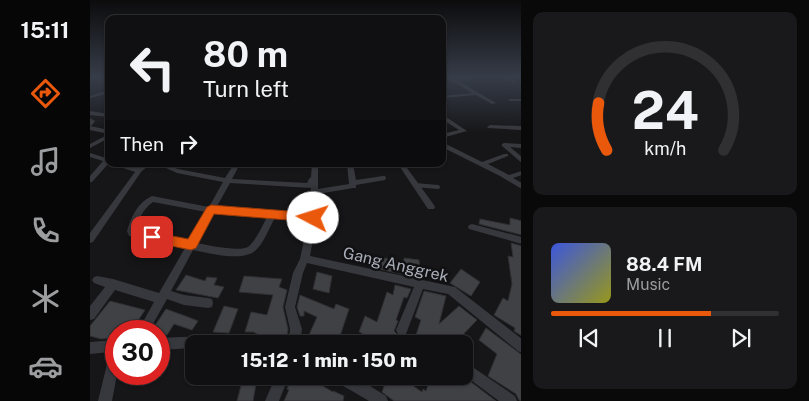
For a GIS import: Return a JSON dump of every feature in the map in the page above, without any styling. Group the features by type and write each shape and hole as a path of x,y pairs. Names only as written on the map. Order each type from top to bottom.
{"street":[{"path":"479,96 494,103"},
{"path":"511,100 521,100"},
{"path":"91,118 105,116"},
{"path":"446,119 464,131 446,135"},
{"path":"98,130 105,126"},
{"path":"490,127 521,128"},
{"path":"90,128 105,133"},
{"path":"90,146 105,137"},
{"path":"521,146 504,145 521,159"},
{"path":"446,146 521,186"},
{"path":"90,155 105,159"},
{"path":"482,164 506,155"},
{"path":"90,180 105,163"},
{"path":"126,167 139,171"},
{"path":"90,240 144,167"},
{"path":"170,167 176,171 228,181 310,186 312,182 310,167"},
{"path":"149,320 235,167"},
{"path":"295,335 296,328 290,307 298,272 305,259 313,218 315,167"},
{"path":"350,167 353,183"},
{"path":"403,167 430,207"},
{"path":"507,178 521,172"},
{"path":"314,192 349,187 353,183 384,178"},
{"path":"273,214 252,248 247,251 224,252 132,234 131,229 146,202 152,199 211,210 273,214 313,218"},
{"path":"472,227 521,241"},
{"name":"Gang Anggrek","path":"305,259 451,290 521,346"},
{"path":"97,280 163,296 208,302"},
{"path":"402,330 420,283"},
{"path":"90,315 113,284"},
{"path":"170,344 185,343"},
{"path":"90,348 105,347"},
{"path":"473,374 510,401"},
{"path":"105,401 108,385"},
{"path":"272,401 279,385"},
{"path":"355,385 381,401"}],"lane":[{"path":"415,185 438,187"}],"building":[{"path":"510,218 521,221 521,235 479,224 480,219 510,225"},
{"path":"511,243 521,246 521,335 514,331 515,328 494,315 503,298 508,301 512,284 508,256 513,257"},
{"path":"375,256 404,262 404,258 419,260 421,278 374,268"},
{"path":"461,269 480,282 471,296 450,283"},
{"path":"317,272 332,276 329,293 313,289"},
{"path":"186,275 205,281 207,277 217,278 214,285 224,287 218,298 176,290"},
{"path":"244,276 282,279 279,287 287,290 283,307 288,329 287,335 260,335 253,332 245,332 251,312 267,315 273,295 239,292"},
{"path":"395,285 411,289 407,298 404,297 396,320 398,321 394,331 398,335 361,335 362,333 359,332 365,316 377,322 387,292 393,295"},
{"path":"424,291 446,296 439,324 459,306 477,320 463,335 416,335 421,320 415,317"},
{"path":"300,295 334,309 336,304 349,309 340,335 309,335 317,317 304,311 304,316 300,316 297,307"},
{"path":"110,301 145,310 138,320 105,320 105,339 90,336 90,326"},
{"path":"224,306 238,309 229,333 213,332"},
{"path":"166,309 198,321 192,330 174,324 170,330 170,320 159,320"},
{"path":"486,328 521,354 521,401 516,394 488,376 497,354 479,340"},
{"path":"473,384 496,401 394,401 382,392 385,385 412,385 422,392 423,389 426,391 428,385"},
{"path":"241,385 256,385 253,401 237,401"},
{"path":"289,385 321,385 344,396 343,401 284,401 289,390 287,389"}],"route":[{"path":"152,237 191,245 211,210 313,218"}]}
